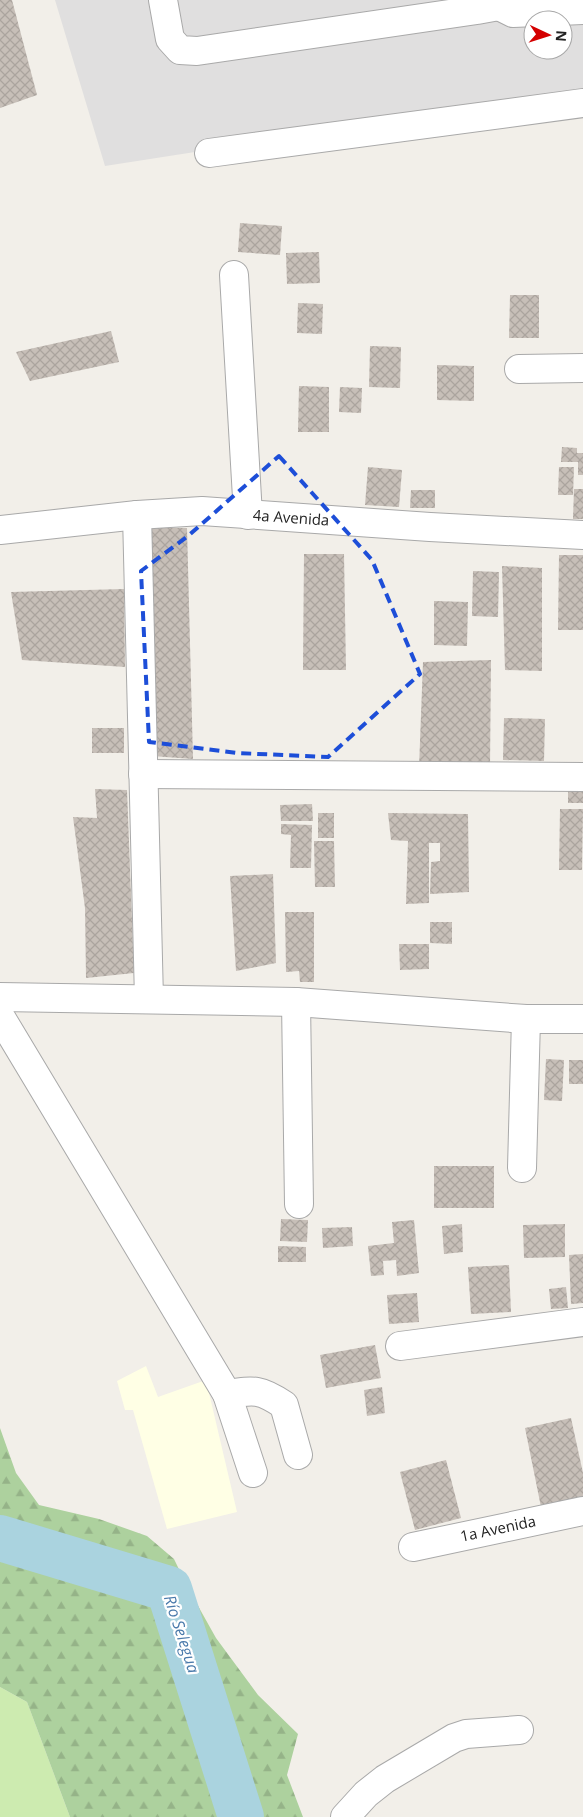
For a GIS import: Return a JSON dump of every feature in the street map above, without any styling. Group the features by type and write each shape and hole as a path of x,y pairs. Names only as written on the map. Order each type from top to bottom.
{"street":[{"path":"163,0 170,39 180,50 197,51 489,4 513,13 583,10"},
{"path":"209,154 583,103"},
{"path":"234,275 248,516"},
{"path":"519,369 583,368"},
{"name":"4a Avenida","path":"0,530 137,515 202,512 583,535"},
{"path":"137,515 149,999"},
{"path":"143,774 583,777"},
{"path":"0,997 296,1002 526,1019 583,1019"},
{"path":"296,1002 299,1204"},
{"path":"0,1016 227,1394 253,1473"},
{"path":"522,1168 526,1019"},
{"path":"400,1346 583,1322"},
{"path":"227,1394 251,1391 268,1395 284,1405 298,1455"},
{"name":"1a Avenida","path":"414,1547 583,1511"},
{"path":"345,1817 366,1794 385,1779 454,1738 466,1734 519,1730"}],"highlighted area":[{"path":"279,456 372,560 420,674 328,757 237,753 149,742 141,571 188,536"}],"shaded area":[{"path":"55,0 583,0 583,92 105,166"},
{"path":"146,1366 158,1397 206,1380 237,1512 167,1529 133,1410 125,1410 117,1381"}],"green space":[{"path":"0,1428 16,1473 39,1505 99,1519 147,1536 174,1559 216,1638 258,1695 298,1734 287,1775 303,1817 70,1817 27,1702 0,1687"},
{"path":"0,1687 27,1702 70,1817 0,1817"}],"building":[{"path":"0,0 12,0 37,95 0,108"},
{"path":"240,223 282,226 280,255 238,252"},
{"path":"319,252 320,283 287,284 286,253"},
{"path":"510,295 539,295 539,338 509,338"},
{"path":"298,303 323,304 322,334 297,333"},
{"path":"111,331 119,362 30,381 16,352"},
{"path":"370,346 401,347 400,388 369,387"},
{"path":"437,365 474,366 474,401 437,400"},
{"path":"299,386 329,387 329,432 298,432"},
{"path":"340,387 362,388 361,413 339,412"},
{"path":"562,447 577,448 577,453 583,453 583,475 578,475 578,462 561,462"},
{"path":"368,467 402,470 399,507 365,505"},
{"path":"559,467 574,467 573,495 558,495"},
{"path":"574,489 583,489 583,519 573,519"},
{"path":"411,490 435,490 435,508 410,508"},
{"path":"142,528 187,528 193,759 152,756"},
{"path":"304,554 344,554 346,670 303,670"},
{"path":"559,555 583,555 583,630 558,630"},
{"path":"502,566 542,568 542,671 505,670"},
{"path":"473,571 499,572 498,617 472,616"},
{"path":"124,589 125,667 22,660 11,592"},
{"path":"434,601 468,602 467,646 434,645"},
{"path":"491,660 490,768 419,768 423,662"},
{"path":"504,718 545,719 544,761 503,760"},
{"path":"92,728 124,728 124,753 92,753"},
{"path":"95,789 127,790 134,973 86,978 85,908 73,817 97,818"},
{"path":"568,791 583,791 583,803 568,803"},
{"path":"312,804 313,821 281,821 280,805"},
{"path":"560,809 583,809 582,870 559,870"},
{"path":"318,813 334,813 334,838 318,838"},
{"path":"388,813 468,814 469,892 430,894 431,862 440,861 440,843 429,843 429,903 406,904 408,841 391,840"},
{"path":"281,824 312,825 311,868 290,868 291,835 281,834"},
{"path":"314,841 334,841 335,887 315,887"},
{"path":"273,874 276,963 236,971 230,876"},
{"path":"285,912 314,912 314,982 300,982 299,971 286,972"},
{"path":"430,922 452,922 452,944 430,943"},
{"path":"399,944 429,944 429,969 400,970"},
{"path":"546,1059 564,1060 562,1101 544,1100"},
{"path":"569,1060 583,1060 583,1084 569,1084"},
{"path":"434,1166 494,1166 494,1208 434,1208"},
{"path":"281,1219 308,1220 307,1242 280,1241"},
{"path":"414,1220 419,1273 397,1276 396,1260 383,1261 384,1275 371,1276 368,1246 394,1243 392,1222"},
{"path":"462,1224 463,1252 444,1254 442,1226"},
{"path":"565,1224 565,1257 524,1258 523,1225"},
{"path":"352,1227 353,1246 323,1248 322,1228"},
{"path":"278,1246 306,1247 306,1262 278,1262"},
{"path":"583,1254 583,1303 571,1304 569,1255"},
{"path":"509,1265 511,1312 471,1314 468,1267"},
{"path":"566,1287 568,1308 551,1309 549,1289"},
{"path":"417,1293 419,1322 389,1324 387,1295"},
{"path":"375,1345 381,1378 326,1388 320,1355"},
{"path":"382,1387 385,1413 367,1416 364,1390"},
{"path":"571,1418 583,1473 583,1497 541,1507 525,1428"},
{"path":"446,1460 461,1518 415,1530 400,1472"}],"waterway":[{"name":"Río Selegua","path":"0,1538 169,1589 241,1817"}]}
